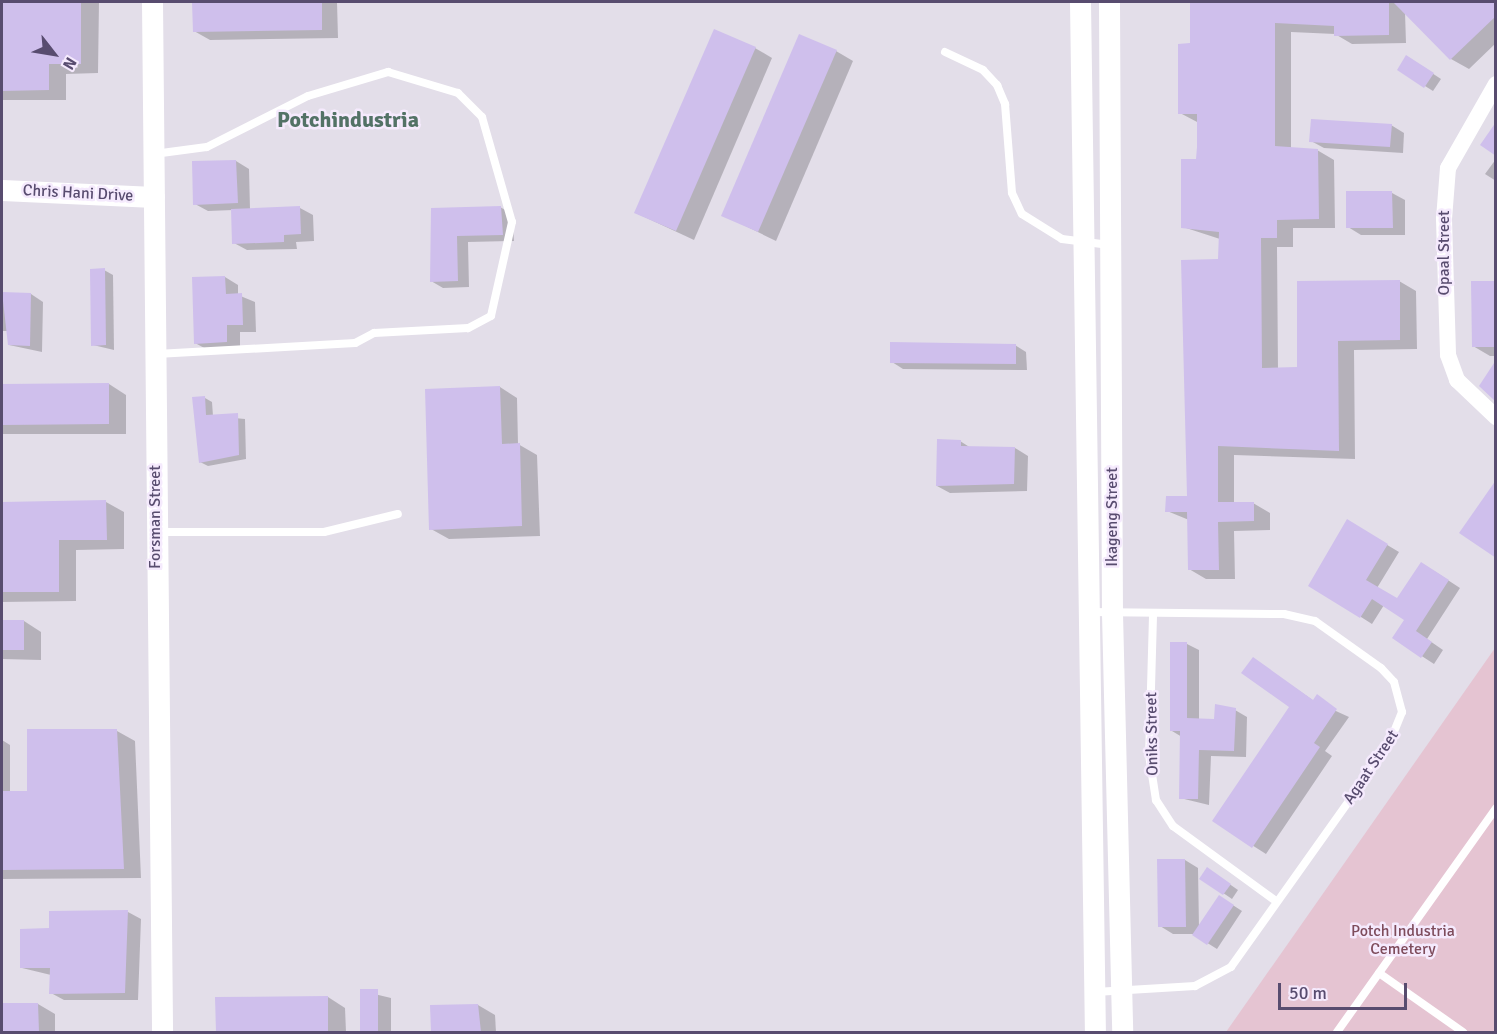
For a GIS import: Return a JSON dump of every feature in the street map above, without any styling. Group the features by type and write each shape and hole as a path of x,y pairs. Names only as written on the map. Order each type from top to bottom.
{"street":[{"name":"Forsman Street","path":"152,2 155,532 162,1032"},
{"name":"Ikageng Street","path":"1080,2 1088,246 1089,612 1095,1032"},
{"name":"Ikageng Street","path":"1110,2 1112,613 1122,1032"},
{"name":"Opaal Street","path":"1496,84 1448,168 1444,219 1448,355 1457,380 1496,417"},
{"path":"1085,150 1110,150"},
{"name":"Chris Hani Drive","path":"2,190 154,197"}],"lane":[{"path":"945,52 983,70 997,85 1005,104 1012,193 1022,214 1062,239 1088,246 1111,245"},
{"path":"153,154 207,147 308,96 388,72 458,93 482,117 512,222 491,315 468,328 374,333 355,343 154,354"},
{"path":"155,532 324,532 398,514"},
{"name":"Agaat Street","path":"1089,612 1153,616 1284,614 1316,621 1380,668 1401,696 1399,728 1388,746 1218,978 1195,986 1095,992"},
{"name":"Oniks Street","path":"1153,616 1149,755 1156,800 1185,836 1276,901"},
{"path":"1337,1032 1496,808"},
{"path":"1379,973 1463,1032"}],"shaded area":[{"name":"Potchindustria","path":"2,2 1495,2 1495,1032 2,1032"}],"green space":[{"name":"Potch Industria Cemetery","path":"1495,648 1495,1032 1226,1032"}],"building":[{"path":"2,2 81,2 81,64 49,64 49,90 2,91"},
{"path":"192,2 322,2 322,30 193,32"},
{"path":"1190,2 1389,2 1389,35 1334,36 1334,26 1275,23 1275,146 1318,149 1319,219 1277,220 1277,238 1261,238 1262,368 1297,367 1297,281 1400,280 1400,340 1338,341 1339,451 1218,446 1218,502 1254,502 1254,521 1218,522 1219,570 1188,570 1187,512 1165,512 1166,496 1187,496 1181,260 1218,259 1219,232 1181,228 1181,159 1196,159 1197,147 1197,114 1178,114 1178,44 1190,43"},
{"path":"1393,2 1496,2 1496,16 1450,60"},
{"path":"714,29 756,47 676,231 634,213"},
{"path":"799,34 837,50 758,232 721,216"},
{"path":"1406,55 1434,73 1424,88 1397,70"},
{"path":"1311,119 1392,124 1390,147 1309,142"},
{"path":"1496,122 1496,156 1480,145"},
{"path":"236,160 238,203 193,205 192,161"},
{"path":"1346,191 1392,191 1393,228 1346,228"},
{"path":"300,206 301,234 284,235 284,242 232,244 231,209"},
{"path":"501,206 503,235 457,236 458,281 430,282 431,208"},
{"path":"105,268 106,345 91,346 90,269"},
{"path":"225,276 226,294 242,293 243,325 227,325 227,342 194,344 192,277"},
{"path":"1471,281 1496,281 1496,347 1472,347"},
{"path":"2,292 31,293 30,346 8,345"},
{"path":"890,342 1016,344 1016,364 890,363"},
{"path":"1496,360 1496,402 1479,386"},
{"path":"109,383 109,424 2,425 2,384"},
{"path":"500,386 502,444 520,443 522,526 429,530 425,389"},
{"path":"205,396 206,415 238,413 239,455 199,463 192,397"},
{"path":"937,439 961,440 961,446 1015,447 1014,484 936,486"},
{"path":"1496,480 1496,558 1459,533"},
{"path":"106,500 107,540 59,540 59,592 2,592 2,502"},
{"path":"1347,519 1388,544 1366,580 1397,598 1421,562 1449,580 1416,631 1432,642 1421,658 1392,638 1404,620 1372,599 1360,618 1308,586"},
{"path":"2,620 24,620 24,650 2,650"},
{"path":"1170,642 1187,642 1187,718 1214,719 1215,704 1236,708 1234,751 1199,750 1198,799 1179,799 1180,731 1170,731"},
{"path":"1253,657 1313,700 1317,694 1337,709 1314,743 1320,747 1252,848 1212,821 1289,707 1241,673"},
{"path":"27,729 117,729 124,869 2,870 2,791 27,791"},
{"path":"1157,859 1185,859 1186,927 1158,927"},
{"path":"1207,867 1231,884 1223,895 1199,879"},
{"path":"1219,895 1234,905 1207,945 1192,935"},
{"path":"128,910 125,993 49,994 50,968 20,968 20,929 49,928 49,911"},
{"path":"360,989 378,989 378,1032 360,1032"},
{"path":"328,996 328,1032 216,1032 215,997"},
{"path":"2,1003 38,1003 39,1032 2,1032"},
{"path":"478,1004 481,1032 431,1032 430,1005"}],"district":[{"name":"Potchindustria","path":"348,120"}]}
